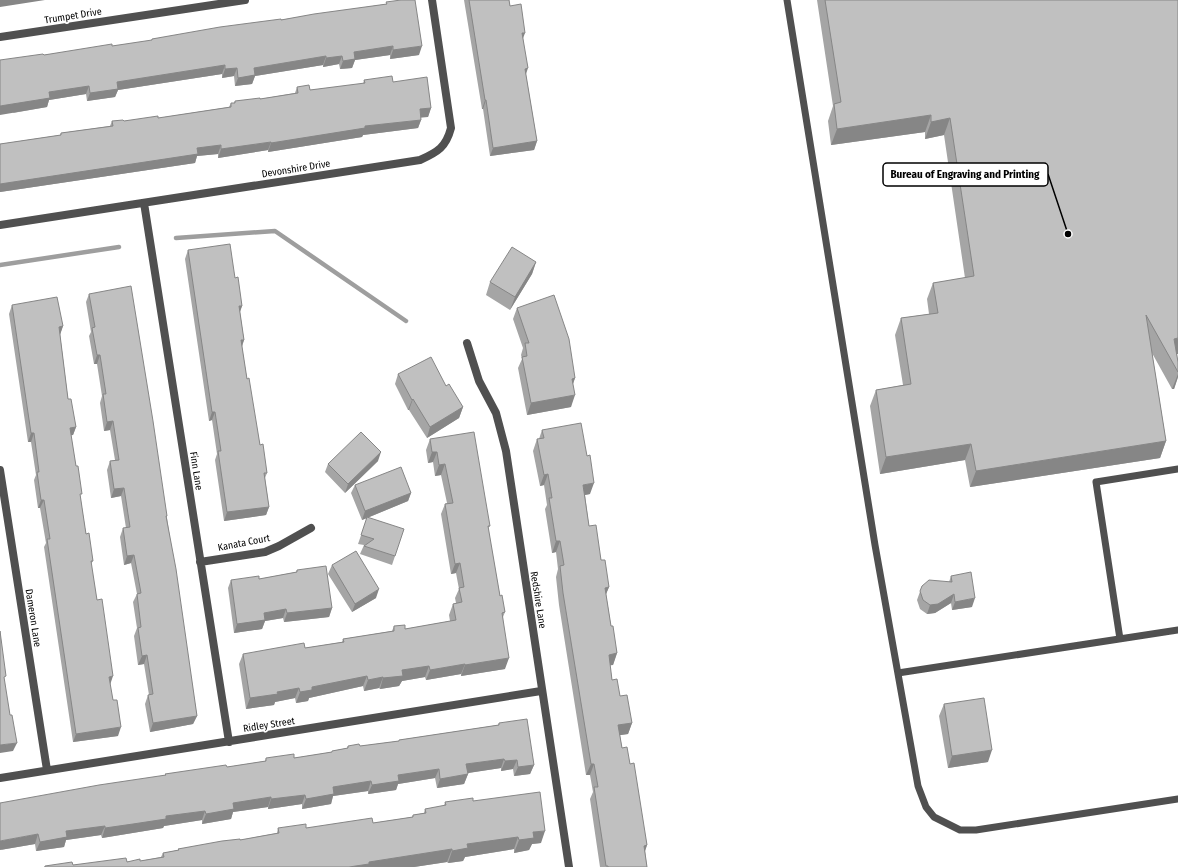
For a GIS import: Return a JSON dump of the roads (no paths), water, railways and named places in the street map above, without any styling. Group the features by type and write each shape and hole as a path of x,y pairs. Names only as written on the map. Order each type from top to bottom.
{"street":[{"name":"Trumpet Drive","path":"0,37 245,0"},
{"name":"Devonshire Drive","path":"0,225 420,160 434,154 442,148 448,139 450,128 432,0"},
{"name":"Finn Lane","path":"144,203 228,742"},
{"name":"Redshire Lane","path":"467,343 479,381 496,413 506,451 541,691 569,867"},
{"name":"Dameron Lane","path":"0,470 47,770"},
{"name":"Kanata Court","path":"200,562 265,552 312,528"},
{"name":"Ridley Street","path":"0,778 541,691"}],"lane":[{"path":"787,0 874,537 921,798 934,817 960,830 976,830 1178,799"},
{"path":"1120,639 1096,482 1178,469"},
{"path":"898,673 1178,630"}],"waterway":[{"path":"176,238 275,231 406,321"},
{"path":"0,265 119,247"}],"place":[{"name":"Bureau of Engraving and Printing","path":"1068,234"}]}
